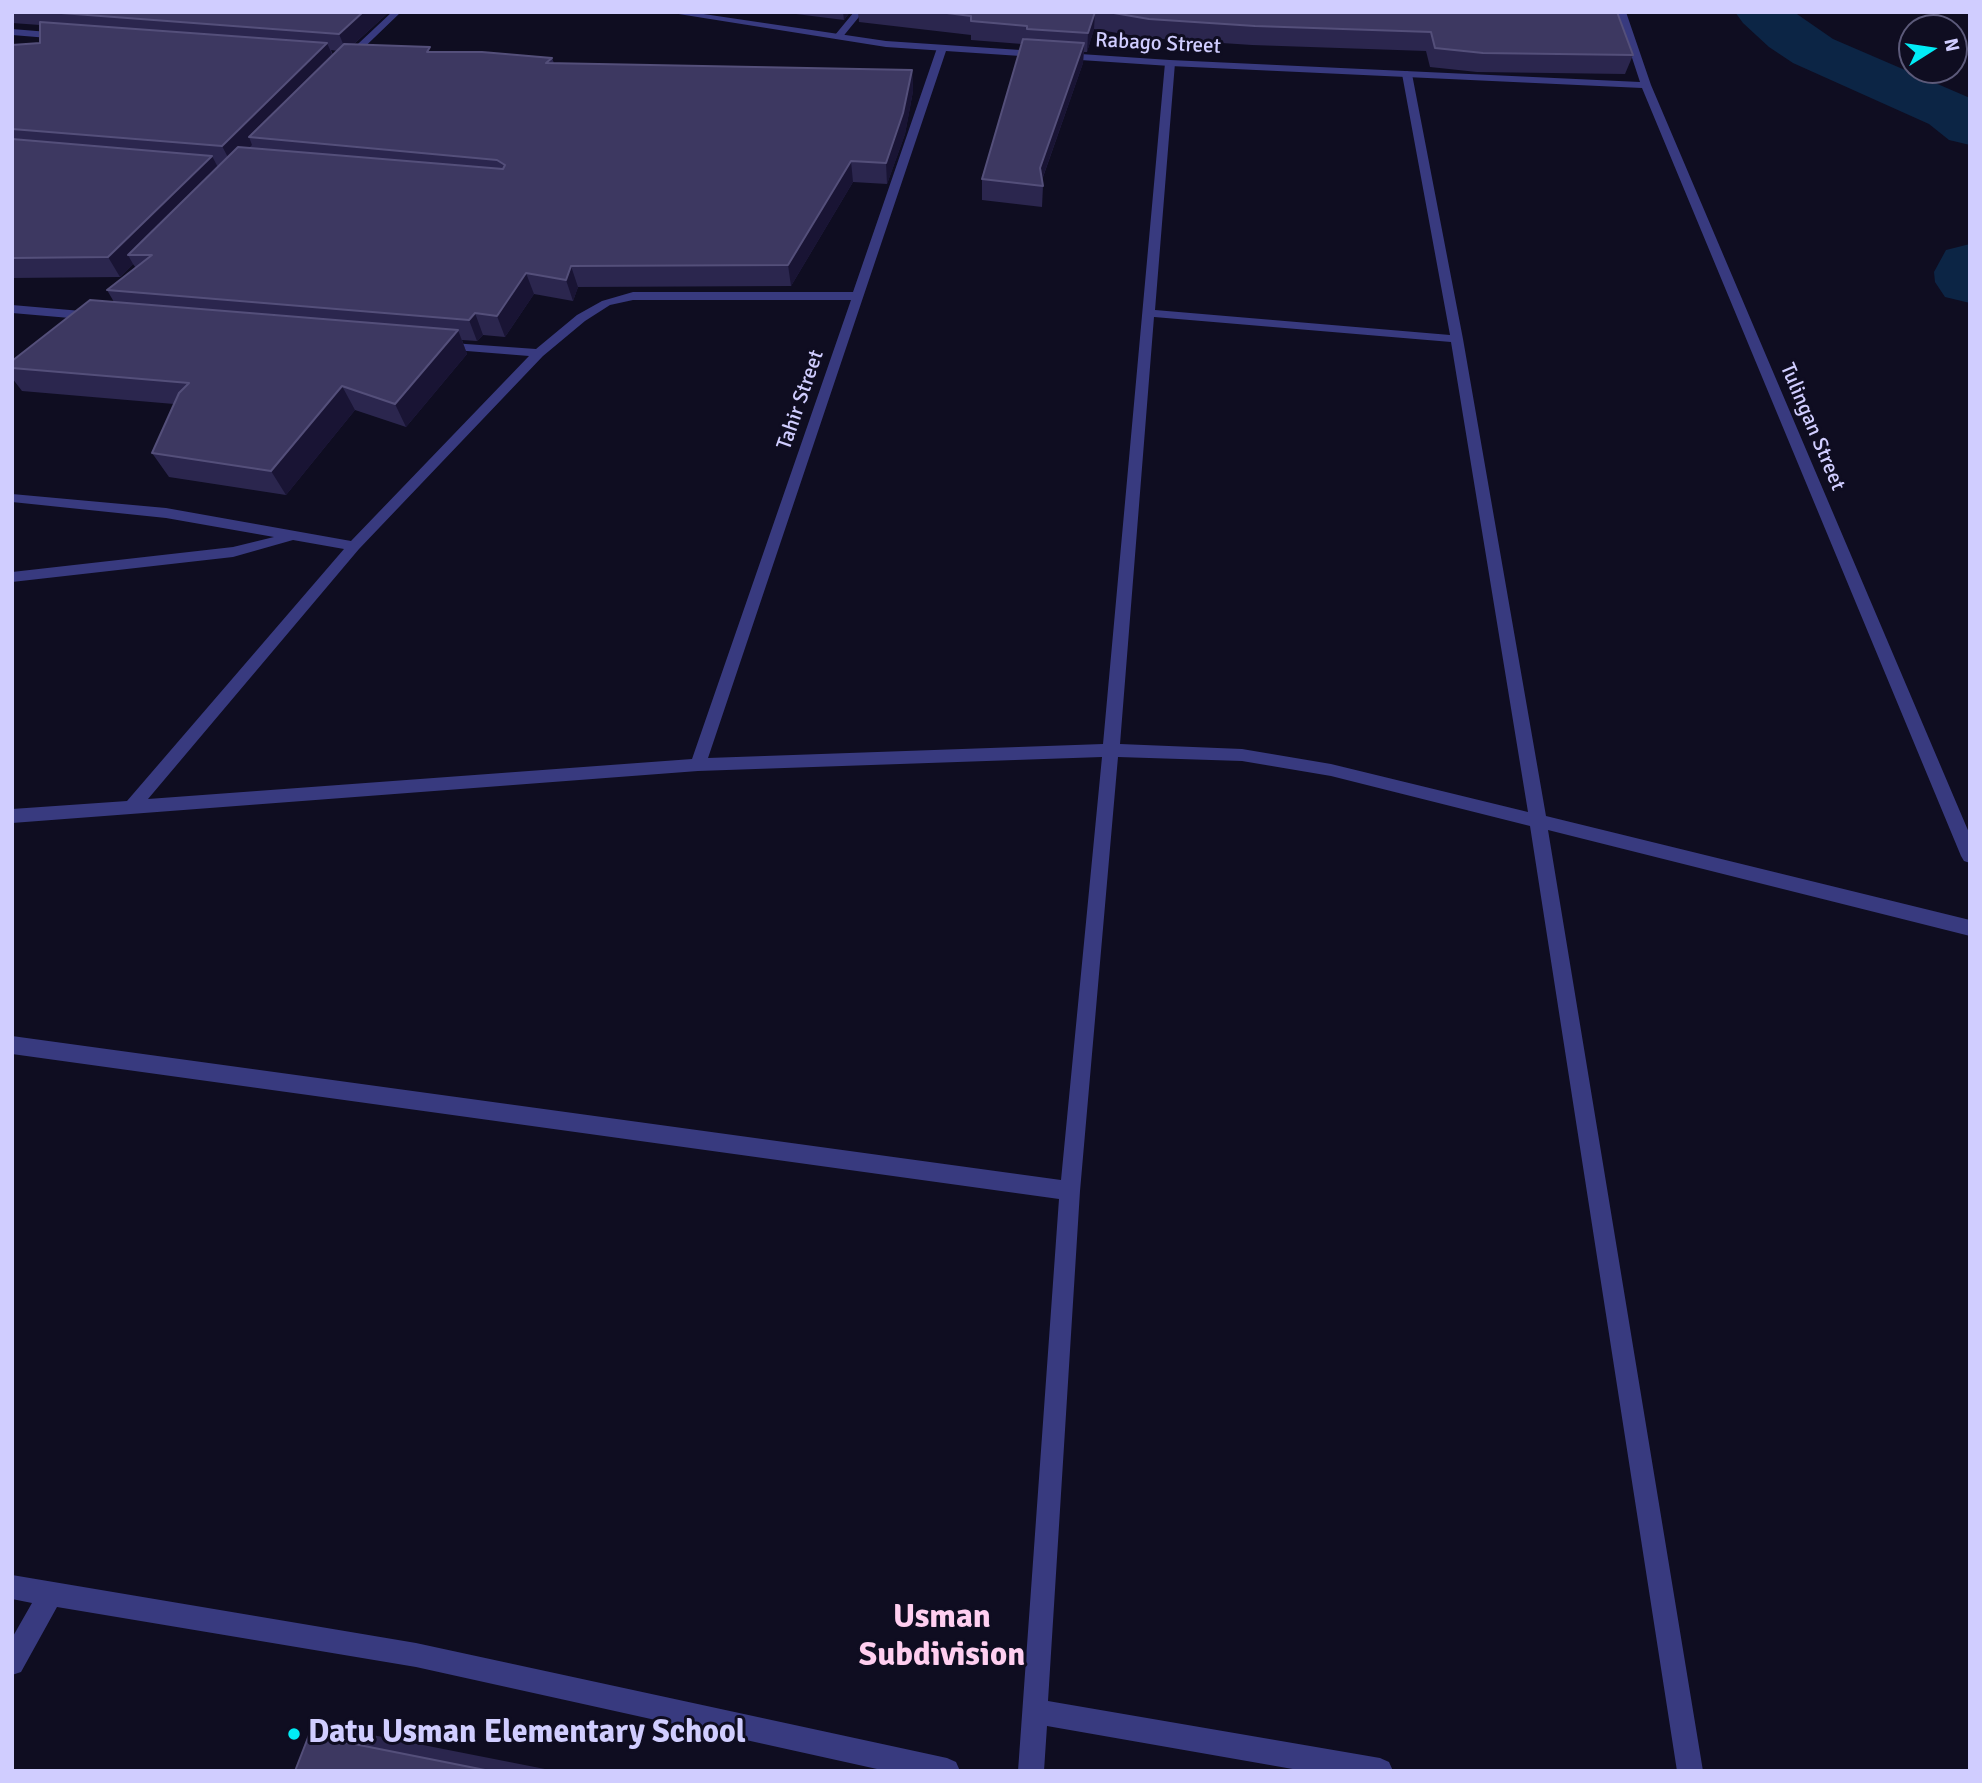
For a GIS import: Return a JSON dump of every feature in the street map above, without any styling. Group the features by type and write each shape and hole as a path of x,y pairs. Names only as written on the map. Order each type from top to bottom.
{"street":[{"path":"337,61 349,57 397,12"},
{"name":"Rabago Street","path":"670,12 838,37 942,48 1170,63 1646,85"},
{"path":"838,37 859,12"},
{"name":"Tulingan Street","path":"1621,12 1646,85 1970,856"},
{"path":"12,32 66,36"},
{"name":"Tahir Street","path":"698,765 942,48"},
{"path":"1031,1771 1070,1191 1170,63"},
{"path":"1407,74 1457,339 1538,821 1690,1771"},
{"path":"133,805 354,546 540,353 581,318 606,303 633,296 858,296"},
{"path":"12,309 92,316 103,312"},
{"path":"1148,313 1457,339"},
{"path":"431,344 540,353"},
{"path":"12,498 166,513 354,546"},
{"path":"12,577 233,552 272,543 293,534"},
{"path":"12,816 698,765 1111,750 1242,755 1331,770 1970,928"},
{"path":"12,1045 1070,1191"},
{"path":"12,1587 416,1655 947,1771"},
{"path":"12,1663 51,1593"},
{"path":"1035,1712 1380,1771"}],"building":[{"path":"48,12 363,12 339,34"},
{"path":"939,12 1095,12 1088,33 1027,29 1027,26 971,21 971,16"},
{"path":"1108,12 1617,12 1633,55 1483,53 1435,48 1431,32 1255,26 1149,19"},
{"path":"40,22 327,43 222,146 12,129 12,45 40,43"},
{"path":"1023,39 1084,43 1040,168 1043,186 982,179"},
{"path":"344,44 430,47 427,52 482,52 552,58 546,63 912,70 903,113 886,163 851,161 788,265 571,266 566,280 526,273 497,316 475,313 469,320 107,290 152,255 128,255 238,147 503,169 505,165 497,160 249,137"},
{"path":"12,139 212,156 108,257 12,258"},
{"path":"90,300 458,330 395,404 342,386 271,471 152,453 179,393 189,383 12,368 12,361"},
{"path":"309,1735 490,1771 295,1771"}],"waterway":[{"path":"1762,12 1788,35 1813,51 1950,111 1970,127"},
{"path":"1970,264 1970,282"}],"place":[{"name":"Datu Usman Elementary School","path":"294,1734"}],"district":[{"name":"Usman Subdivision","path":"942,1637"}]}
